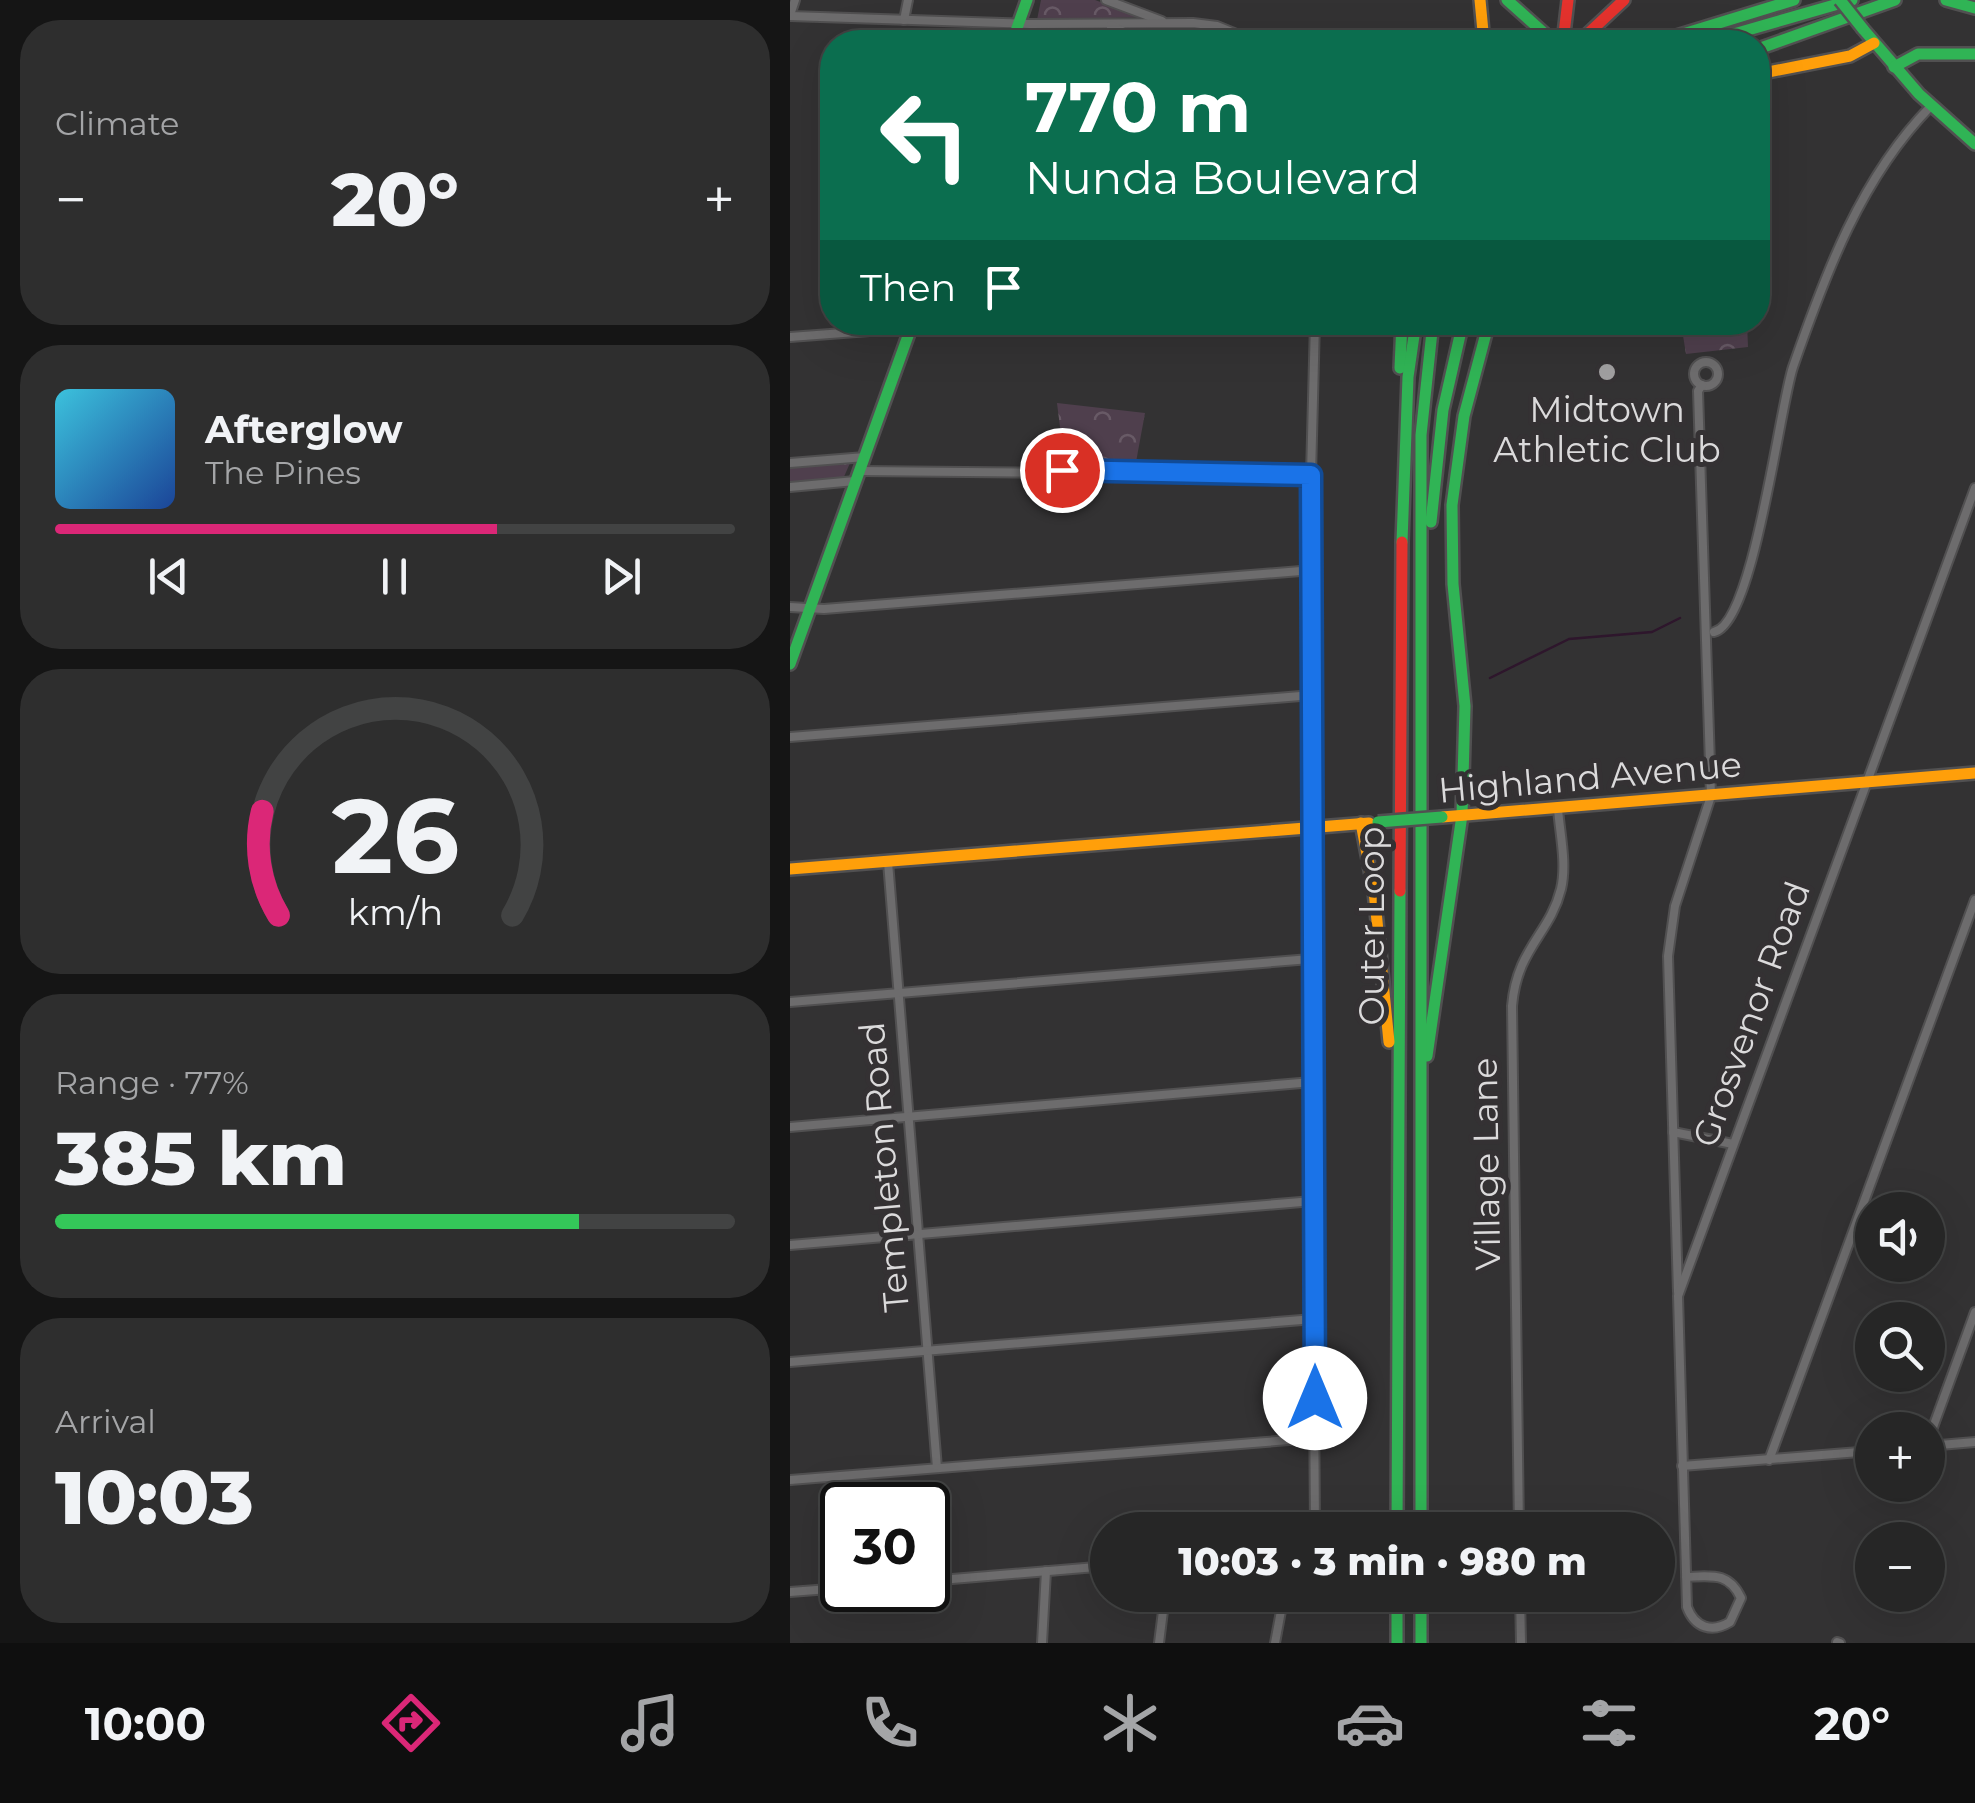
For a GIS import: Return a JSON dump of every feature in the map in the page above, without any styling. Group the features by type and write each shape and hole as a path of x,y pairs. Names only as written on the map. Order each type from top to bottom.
{"main road":[{"path":"1016,30 1026,0"},
{"path":"1480,0 1483,30"},
{"path":"1508,0 1541,30"},
{"path":"1565,30 1568,0"},
{"path":"1592,30 1624,0"},
{"path":"1689,30 1766,0"},
{"path":"1691,30 1794,0"},
{"path":"1840,0 1894,67 1975,144"},
{"path":"1748,30 1852,0"},
{"path":"1770,45 1895,0"},
{"path":"1947,1 1975,8"},
{"path":"1770,72 1850,56 1874,43"},
{"path":"1894,67 1918,54 1975,54"},
{"path":"790,664 908,335"},
{"path":"1402,335 1402,480"},
{"name":"Outer Loop","path":"1397,1512 1402,480 1414,335"},
{"name":"Outer Loop","path":"1420,1512 1422,405 1431,335"},
{"path":"1422,625 1439,436 1459,335"},
{"path":"1418,1114 1462,815 1465,706 1452,584 1452,506 1464,416 1486,335"},
{"name":"Highland Avenue","path":"790,869 1975,773"},
{"path":"1361,823 1374,891 1397,1114"},
{"path":"1397,1612 1397,1643"},
{"path":"1421,1612 1421,1643"}],"street":[{"path":"795,0 790,16 1018,24 1167,23 1227,30"},
{"path":"904,20 908,0"},
{"path":"1106,0 1167,23"},
{"path":"1111,25 1111,30"},
{"path":"1111,25 1120,30"},
{"path":"1714,632 1730,621 1758,539 1788,384 1836,253 1866,196 1931,106"},
{"path":"790,338 825,335"},
{"path":"1315,335 1311,475 1314,827 1310,959 1315,1512"},
{"path":"1678,1296 1670,936 1680,888 1711,796 1698,391 1702,385"},
{"path":"790,463 865,457"},
{"path":"790,486 858,476 1311,475"},
{"name":"Grosvenor Road","path":"1686,1577 1723,1577 1734,1584 1741,1598 1730,1622 1719,1628 1697,1624 1687,1607 1682,1466 1678,1296 1975,488"},
{"path":"790,607 1312,570"},
{"path":"790,737 1313,695"},
{"name":"Village Lane","path":"1519,1512 1512,1006 1524,954 1556,902 1562,883 1558,809"},
{"name":"Templeton Road","path":"888,862 937,1468"},
{"path":"1770,1460 1975,900"},
{"path":"790,1002 1310,959"},
{"path":"790,1127 1312,1082"},
{"path":"1674,1132 1733,1144"},
{"path":"790,1245 1313,1201"},
{"path":"1939,1412 1975,1312"},
{"path":"790,1362 1314,1319"},
{"path":"790,1480 1316,1438"},
{"path":"1945,1443 1975,1442"},
{"path":"1682,1466 1855,1452"},
{"path":"950,1579 1090,1567"},
{"path":"1042,1643 1046,1570"},
{"path":"790,1592 820,1590"},
{"path":"1159,1643 1164,1612"},
{"path":"1276,1643 1281,1612"},
{"path":"1520,1612 1521,1643"}],"green space":[{"path":"1041,0 1095,0 1142,17 1037,20"},
{"path":"1683,335 1748,335 1748,347 1686,354"},
{"path":"1057,403 1145,413 1136,462 1064,459"},
{"path":"850,463 843,479 790,483 790,467"}],"waterway":[{"path":"1490,678 1569,639 1652,632 1680,618"}],"traffic: fast":[{"path":"1016,30 1027,0"},
{"path":"1507,0 1541,30"},
{"path":"1696,30 1794,0"},
{"path":"1840,0 1863,29"},
{"path":"1748,30 1852,0"},
{"path":"1770,45 1895,0"},
{"path":"1946,0 1975,8"},
{"path":"1863,29 1919,94 1975,144"},
{"path":"1894,67 1918,54 1975,54"},
{"path":"790,664 908,335"},
{"path":"1400,368 1401,335"},
{"path":"1402,542 1408,377 1414,335"},
{"path":"1421,1512 1421,435 1432,335"},
{"path":"1431,522 1443,410 1460,335"},
{"path":"1462,815 1465,706 1453,584 1452,505 1464,416 1486,335"},
{"path":"1427,1056 1462,815"},
{"path":"1378,822 1442,817"},
{"path":"1397,1512 1400,891"},
{"path":"1397,1612 1397,1643"},
{"path":"1421,1612 1421,1643"}],"traffic: slow":[{"path":"1480,0 1483,30"},
{"path":"1770,72 1850,56 1874,43"},
{"path":"1442,817 1975,773"},
{"path":"1361,823 1374,891 1389,1042"},
{"path":"790,869 1369,823"}],"traffic: jam":[{"path":"1564,30 1568,0"},
{"path":"1592,30 1624,0"},
{"path":"1400,891 1402,542"}],"place":[{"name":"Midtown Athletic Club","path":"1607,372"}],"route":[{"path":"1062,470 1311,475 1316,816 1310,842 1315,1398"}]}
